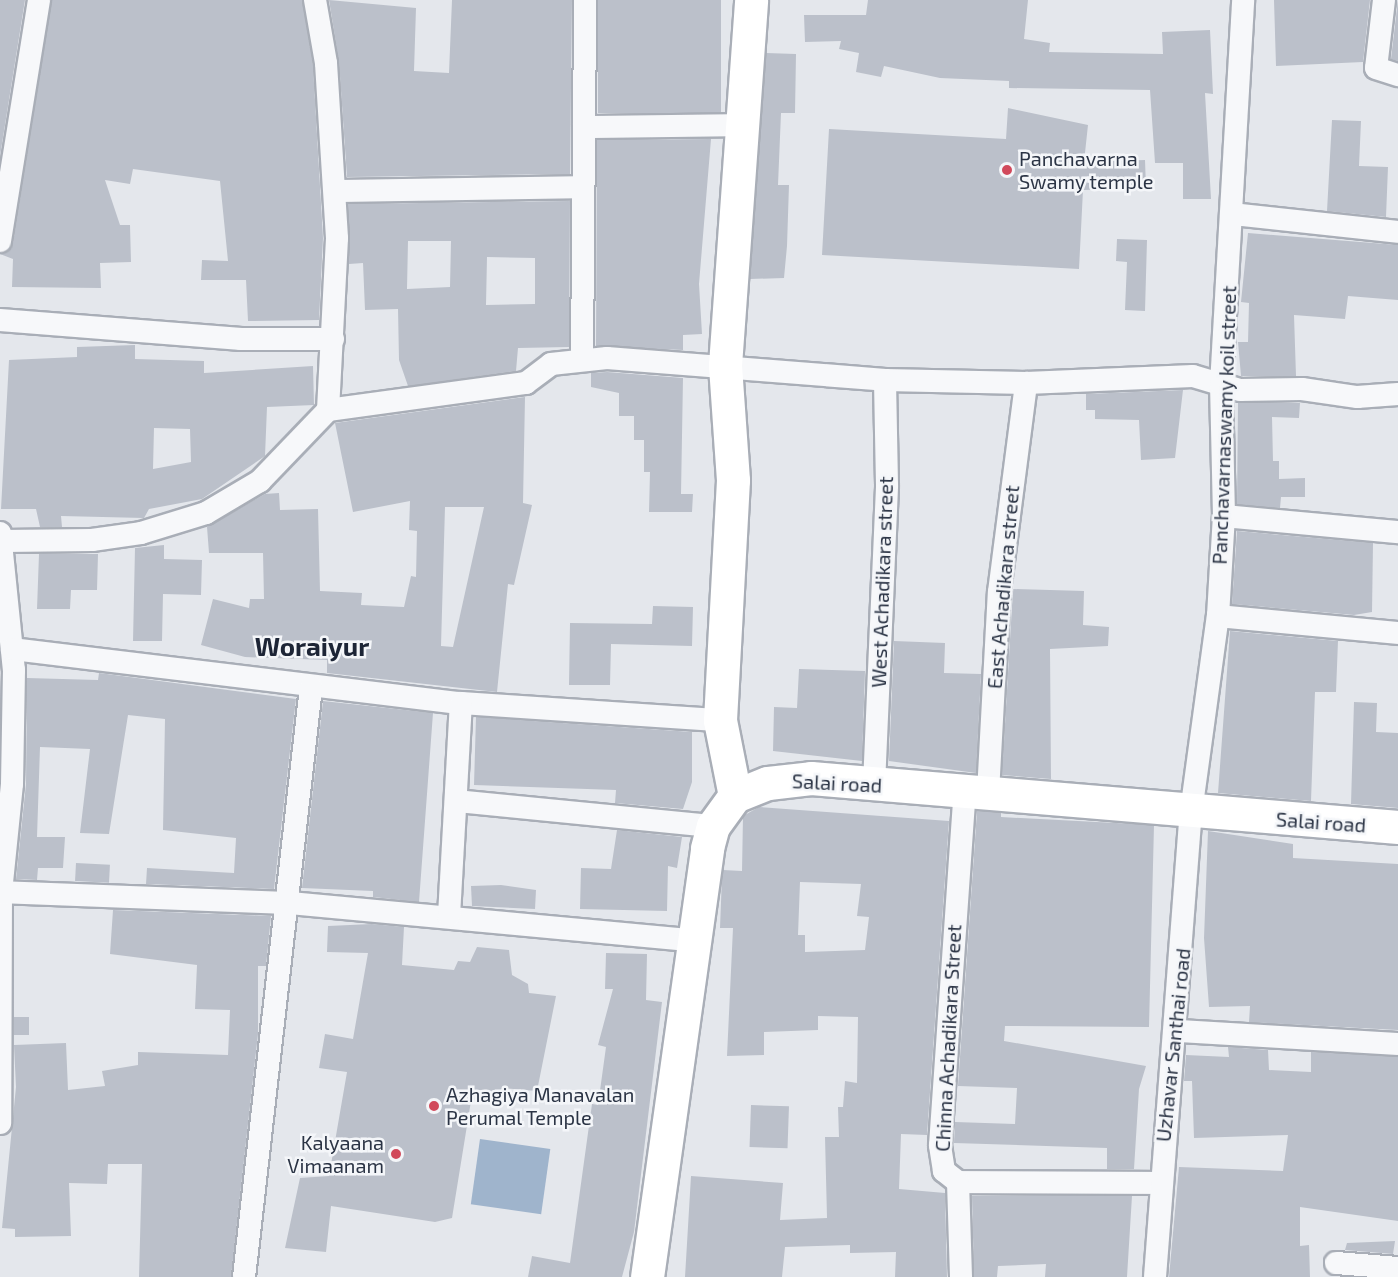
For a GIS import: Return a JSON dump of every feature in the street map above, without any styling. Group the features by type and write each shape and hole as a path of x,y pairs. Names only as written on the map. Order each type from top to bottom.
{"main road":[{"path":"647,1277 713,825 735,796 720,720 733,480 725,365 739,125 751,0"},
{"name":"Salai road","path":"735,796 790,778 1398,828"}],"street":[{"path":"0,241 39,0"},
{"path":"315,0 326,63 335,191 333,339 328,410"},
{"path":"582,359 581,187 585,0"},
{"name":"Panchavarnaswamy koil street","path":"1191,812 1218,616 1224,516 1221,385 1233,214 1243,0"},
{"path":"1384,0 1377,68 1398,75"},
{"path":"584,127 739,125"},
{"path":"335,191 581,187"},
{"path":"1233,214 1398,232"},
{"path":"0,320 241,339 333,339"},
{"path":"0,1123 0,892 12,784 9,663 1,537 93,540 141,533 206,513 260,481 328,410 526,383 551,364 582,359 725,365 885,380 1026,383 1192,376 1221,385 1357,397 1398,394"},
{"name":"West Achadikara street","path":"873,785 887,485 885,380"},
{"name":"East Achadikara street","path":"977,792 999,592 1026,383"},
{"path":"1224,516 1398,532"},
{"path":"1218,616 1398,633"},
{"path":"9,663 311,687 461,703 720,720"},
{"path":"244,1277 290,903 311,687"},
{"path":"449,916 461,703"},
{"name":"Chinna Achadikara Street","path":"958,1182 944,1171 939,1145 977,792"},
{"path":"456,801 713,825"},
{"name":"Uzhavar Santhai road","path":"1155,1277 1158,1184 1178,1031 1191,812"},
{"path":"0,892 290,903 449,916 696,941"},
{"path":"1178,1031 1398,1044"},
{"path":"961,1277 958,1182 1158,1184"},
{"path":"1336,1263 1398,1268"}],"water":[{"path":"480,1139 550,1149 541,1214 471,1204"}],"building":[{"path":"0,0 25,0 0,156"},
{"path":"52,0 302,0 313,65 323,238 319,320 248,321 246,280 201,280 202,260 228,261 220,181 133,169 130,184 105,180 120,225 130,225 131,262 100,263 101,288 12,287 13,259 0,254 13,243"},
{"path":"329,0 416,8 414,71 449,73 452,0 572,0 570,174 347,177 339,62"},
{"path":"598,0 721,0 721,113 598,113"},
{"path":"868,0 1028,0 1024,39 1050,43 1049,52 1163,54 1162,32 1210,30 1213,94 1205,93 1211,199 1183,199 1183,163 1155,163 1150,90 1009,88 1009,81 940,78 884,66 881,77 856,72 859,53 839,49 841,41 805,42 804,15 866,15"},
{"path":"1274,0 1370,0 1363,62 1276,66"},
{"path":"1398,0 1398,61 1391,59"},
{"path":"766,53 796,54 795,113 781,113 778,185 789,185 787,246 784,278 750,279"},
{"path":"1008,108 1088,125 1084,162 1145,160 1146,188 1083,190 1079,269 822,255 829,129 1006,139"},
{"path":"1332,120 1361,121 1359,166 1388,167 1386,217 1327,211"},
{"path":"711,139 699,284 702,334 683,335 683,350 596,346 597,140"},
{"path":"570,201 569,347 518,348 516,371 408,386 399,360 398,309 365,310 363,263 349,264 348,204","holes":["408,241 451,241 450,287 407,289","487,257 535,258 535,304 486,305"]},
{"path":"1248,233 1398,245 1398,300 1348,296 1345,319 1294,315 1296,376 1241,376 1238,342 1248,342 1249,303 1241,302"},
{"path":"1117,239 1147,240 1145,311 1125,310 1127,262 1116,261"},
{"path":"135,345 135,359 204,361 204,373 313,366 314,405 267,407 265,456 202,499 149,509 144,518 61,516 62,527 40,527 36,509 1,509 9,360 77,357 77,347","holes":["154,428 190,429 191,462 153,469"]},
{"path":"607,372 683,378 681,494 693,494 692,512 649,512 650,472 644,472 644,440 634,440 634,416 619,416 619,393 591,387 591,373"},
{"path":"1183,390 1175,458 1141,460 1139,420 1095,419 1095,410 1086,410 1086,394"},
{"path":"525,397 523,503 532,505 514,585 508,584 497,692 327,673 327,660 245,657 201,645 213,599 249,608 250,599 264,599 263,553 209,553 207,527 265,494 279,493 280,510 318,509 320,591 362,593 361,605 404,607 411,576 416,577 417,531 409,530 410,501 353,512 335,423","holes":["445,507 484,507 453,647 441,646"]},
{"path":"1238,403 1300,403 1299,418 1272,417 1273,461 1279,461 1279,479 1305,478 1305,497 1281,497 1280,508 1237,504"},
{"path":"1237,531 1373,543 1372,612 1354,615 1232,604"},
{"path":"164,545 164,559 202,560 201,595 163,594 162,641 133,641 135,548"},
{"path":"39,554 98,554 97,590 71,590 70,609 37,609"},
{"path":"1013,589 1084,591 1083,625 1109,627 1108,646 1050,649 1051,779 1002,775"},
{"path":"653,606 693,607 692,646 611,644 610,685 569,685 570,623 652,624"},
{"path":"1230,631 1338,641 1336,692 1315,692 1311,801 1218,793"},
{"path":"894,641 945,643 944,673 981,674 976,773 889,761"},
{"path":"799,669 865,671 862,761 773,751 774,707 797,708"},
{"path":"99,673 296,699 274,889 146,884 147,868 234,873 236,838 163,830 165,719 128,715 109,834 80,833 90,749 40,747 37,837 65,837 63,868 38,868 37,880 16,879 26,784 27,678 98,680"},
{"path":"323,701 433,713 419,902 373,897 373,891 302,888"},
{"path":"1354,702 1377,703 1376,732 1398,733 1398,808 1351,804"},
{"path":"476,717 692,732 692,782 683,809 615,803 616,790 474,785"},
{"path":"759,807 949,821 927,1135 901,1134 899,1189 945,1193 947,1277 895,1277 896,1252 850,1253 850,1245 785,1247 782,1277 685,1277 691,1176 783,1183 780,1220 827,1218 825,1137 839,1137 838,1107 843,1107 845,1081 857,1083 858,1017 818,1016 818,1030 764,1032 764,1055 727,1056 733,928 720,928 722,876 723,870 742,871 743,816","holes":["800,882 861,884 857,916 869,917 865,950 805,952 805,935 798,935"]},
{"path":"977,811 1001,813 1001,817 1154,825 1149,1027 1005,1026 1004,1041 1146,1066 1139,1089 1134,1169 1107,1169 1107,1148 954,1143 955,1122 1015,1124 1017,1088 958,1086"},
{"path":"617,830 682,837 677,868 668,866 667,911 580,909 581,868 611,869"},
{"path":"1208,831 1293,844 1293,858 1398,864 1398,1030 1249,1022 1250,1006 1209,1007 1204,938"},
{"path":"76,863 110,865 109,883 75,881"},
{"path":"501,885 536,890 535,909 472,906 471,886"},
{"path":"113,910 271,916 266,966 258,966 258,1034 231,1277 139,1277 142,1164 108,1164 107,1184 69,1183 71,1236 15,1237 15,1229 2,1228 16,1087 14,1045 66,1043 68,1090 105,1086 102,1071 138,1065 138,1052 228,1055 230,1010 195,1009 197,965 110,954"},
{"path":"372,924 404,927 402,965 454,970 458,961 470,962 477,947 509,950 512,975 528,984 529,993 556,996 537,1091 502,1088 498,1105 471,1101 452,1218 435,1222 331,1206 326,1252 285,1248 300,1178 329,1176 347,1072 319,1068 325,1034 353,1039 368,953 327,952 328,926"},
{"path":"606,953 647,954 646,1000 662,1002 634,1232 622,1277 528,1277 532,1256 570,1263 592,1104 598,1105 606,1047 598,1045 613,989 605,989"},
{"path":"14,1017 29,1017 29,1035 14,1035"},
{"path":"1228,1047 1268,1050 1269,1070 1311,1072 1311,1052 1398,1057 1398,1221 1300,1207 1300,1246 1309,1245 1310,1277 1169,1277 1179,1167 1283,1171 1288,1135 1194,1138 1192,1081 1184,1081 1186,1055 1229,1057"},
{"path":"751,1105 789,1106 788,1148 750,1147"},
{"path":"972,1196 1132,1196 1127,1277 1045,1277 1046,1264 998,1266 997,1277 974,1277"},
{"path":"1395,1241 1393,1254 1345,1250 1347,1243"}],"place":[{"name":"Panchavarna Swamy temple","path":"1007,170"},
{"name":"Azhagiya Manavalan Perumal Temple","path":"434,1106"},
{"name":"Kalyaana Vimaanam","path":"396,1154"}],"district":[{"name":"Woraiyur","path":"312,646"}]}
